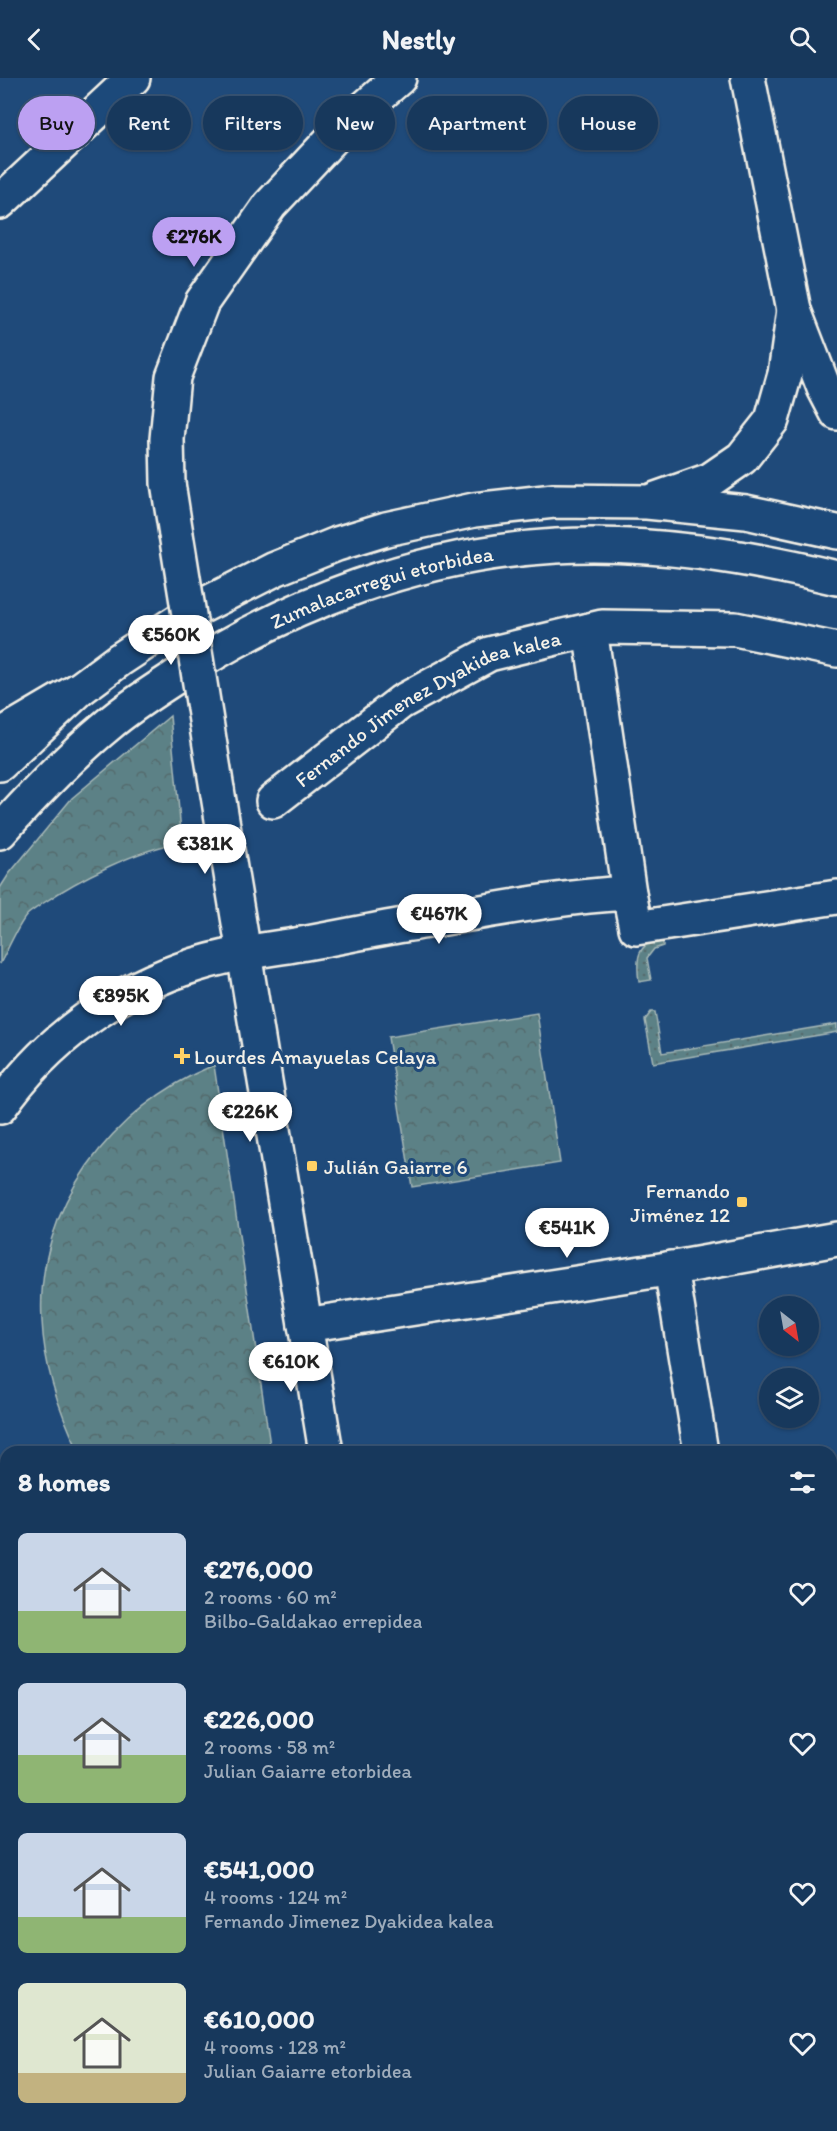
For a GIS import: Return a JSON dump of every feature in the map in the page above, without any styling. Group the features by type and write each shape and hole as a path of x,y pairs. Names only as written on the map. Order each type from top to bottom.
{"main road":[{"path":"0,202 133,78"},
{"path":"325,1446 176,534 168,483 167,439 173,377 202,302 270,205 345,125 399,78"},
{"path":"748,78 794,310 824,388 837,413"},
{"path":"647,502 710,480 742,458 772,420 785,374 794,310"},
{"path":"0,736 80,689 119,660 198,608 275,569 337,543 386,529 474,510 554,501 647,502 746,512 837,531"},
{"name":"Zumalacarregui etorbidea","path":"0,832 33,795 108,724 145,697 220,648 294,611 353,586 386,576 481,555 556,546 644,547 738,556 837,578"},
{"name":"Fernando Jimenez Dyakidea kalea","path":"273,801 401,702 489,654 602,627 735,628 837,650"},
{"name":"Fernando Jimenez Dyakidea kalea","path":"590,630 636,928 837,897"},
{"path":"0,764 80,689"},
{"path":"0,1107 42,1057 72,1029 95,1012 174,972 244,953 578,896 629,893"},
{"path":"305,1325 671,1268 837,1239"},
{"path":"671,1268 700,1446"}],"green space":[{"path":"170,716 182,842 146,851 109,866 42,904 24,919 0,964 0,888 9,874 72,798"},
{"path":"663,938 663,946 654,949 647,958 651,980 639,982 638,960 643,948 654,940"},
{"path":"651,1012 655,1012 662,1053 837,1024 837,1032 653,1063 645,1020"},
{"path":"537,1013 560,1163 412,1187 388,1037"},
{"path":"214,1065 270,1446 76,1446 54,1388 43,1338 43,1279 52,1239 66,1201 87,1166 113,1134 143,1107 177,1083"}],"place":[{"name":"Lourdes Amayuelas Celaya","path":"182,1056"},
{"name":"Julián Gaiarre 6","path":"312,1166"},
{"name":"Fernando Jiménez 12","path":"742,1202"}]}
